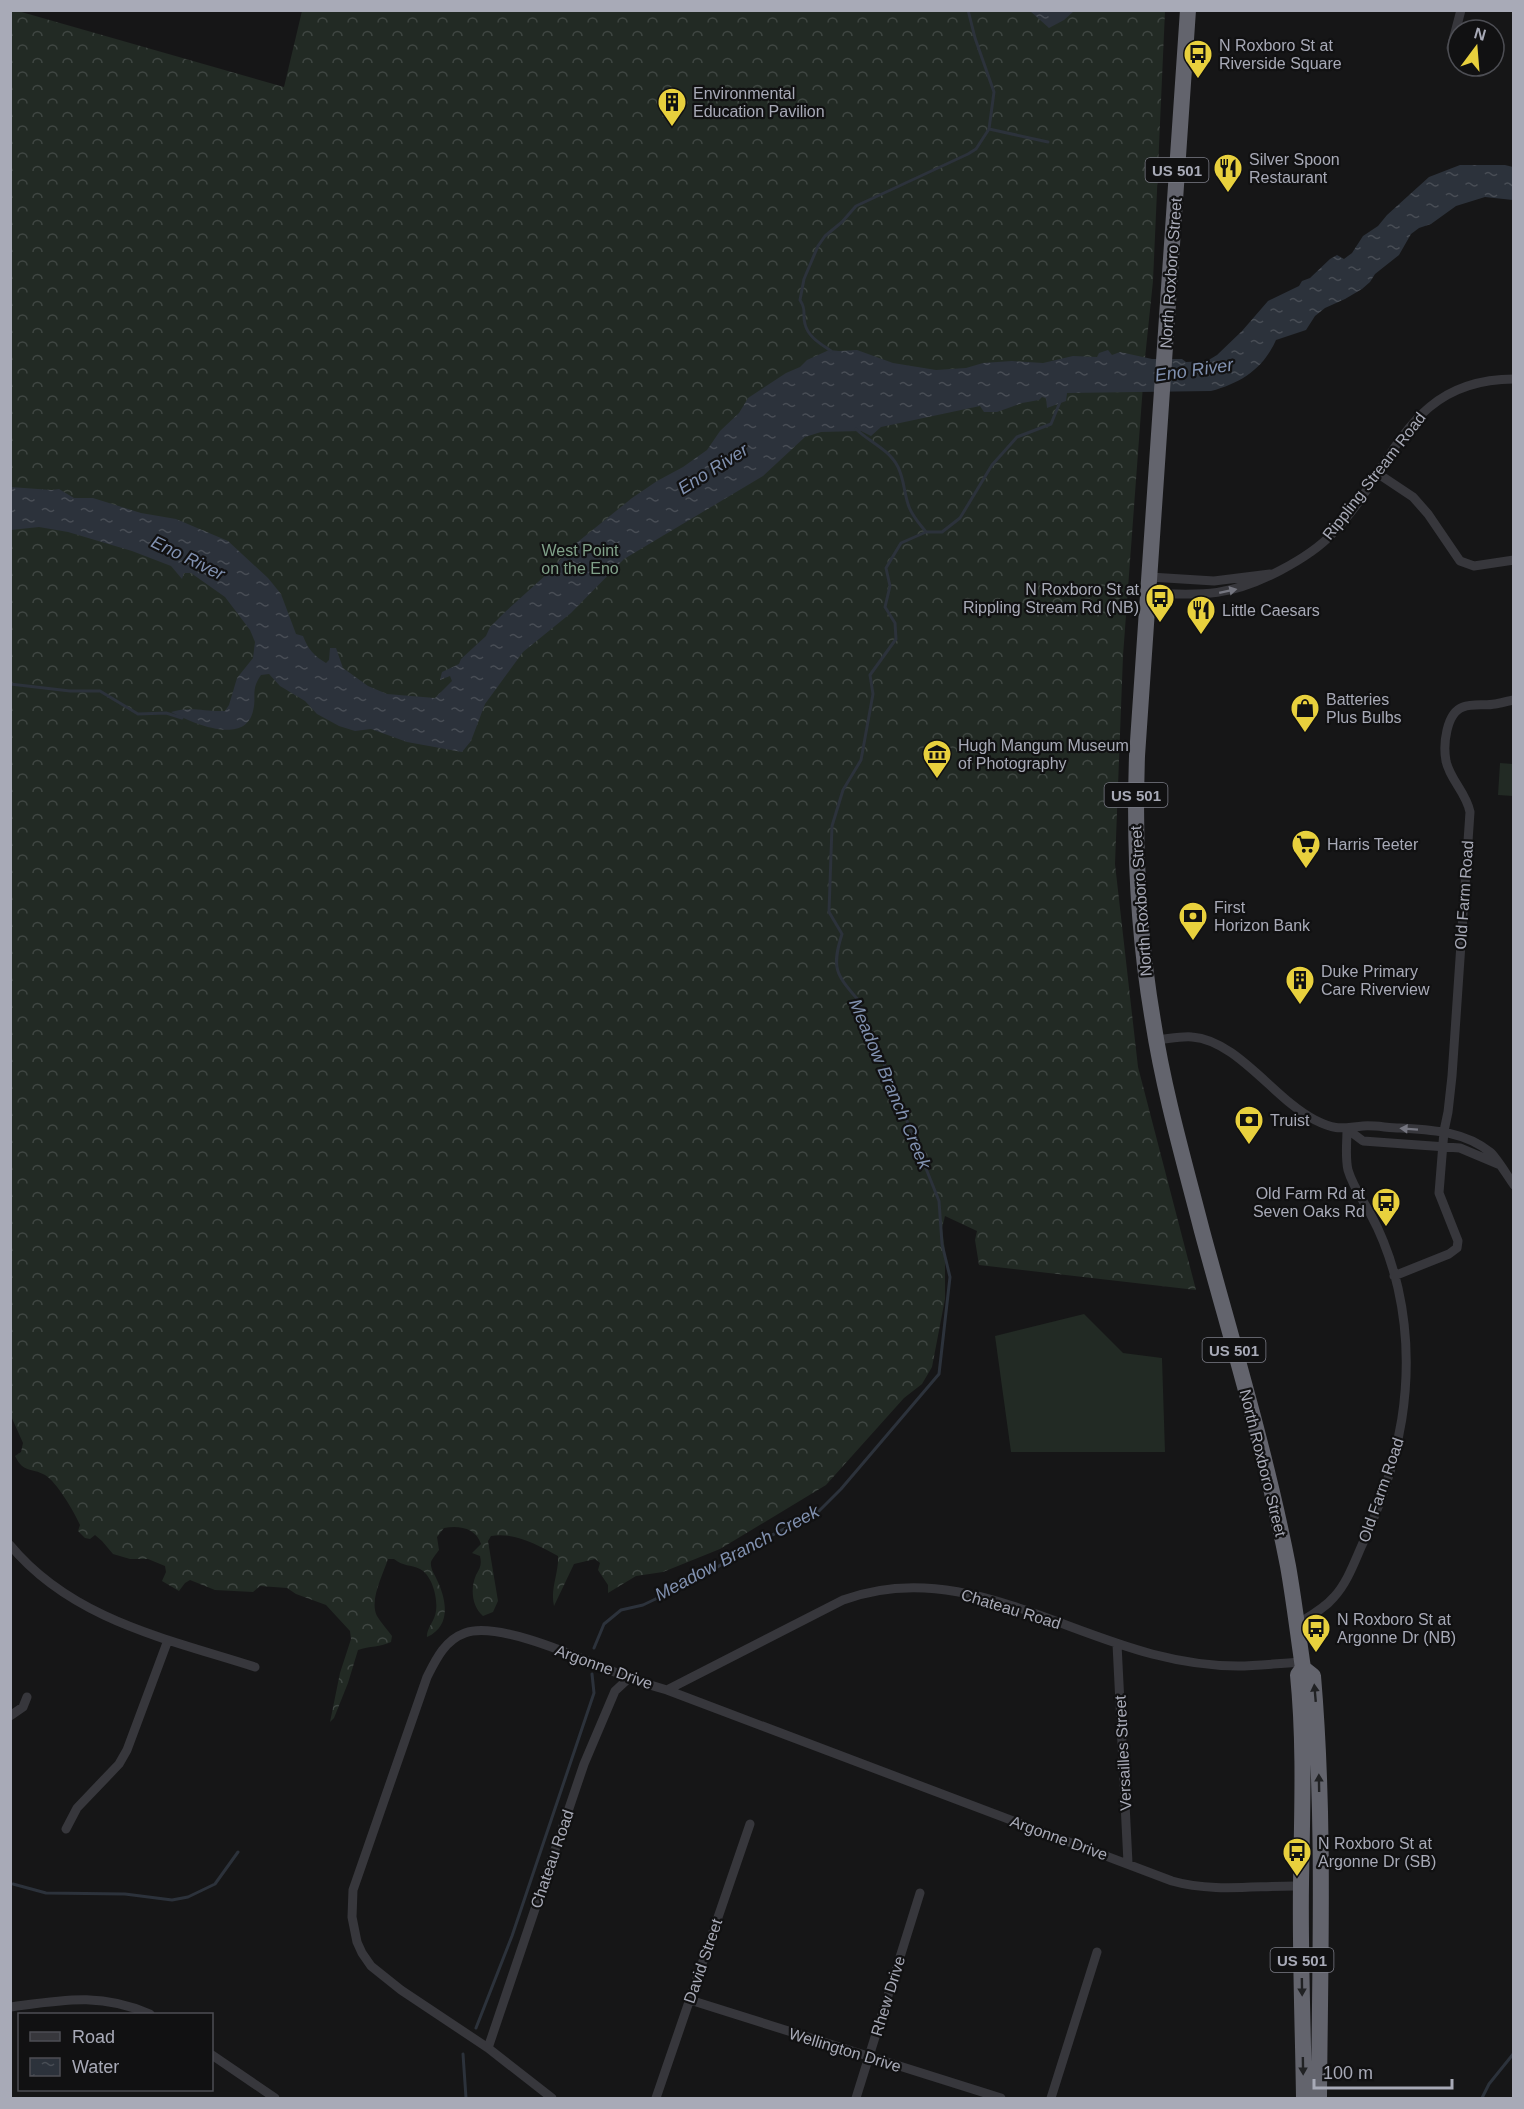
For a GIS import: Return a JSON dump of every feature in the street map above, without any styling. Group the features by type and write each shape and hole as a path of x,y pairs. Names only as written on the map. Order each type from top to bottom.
{"highway":[{"name":"North Roxboro Street","path":"1188,10 1141,689 1135,808 1142,940 1156,1041 1186,1169 1272,1497 1288,1565 1297,1624 1302,1665 1298,1675 1304,1799 1301,1886 1304,2098"},
{"name":"North Roxboro Street","path":"1302,1665 1313,1676 1315,1699 1321,1883 1319,2098"},
{"path":"1304,1799 1310,1816 1312,1872 1321,1883"},
{"path":"1301,1886 1311,1893 1312,1966 1319,1973"}],"street":[{"name":"Rippling Stream Road","path":"1150,585 1216,593 1246,587 1273,574 1306,555 1334,532 1352,510 1410,426 1434,402 1468,385 1514,379"},
{"path":"1377,472 1413,497 1430,515 1460,561 1474,566 1514,560"},
{"name":"Rippling Stream Road","path":"1150,585 1273,574"},
{"name":"Old Farm Road","path":"1395,1276 1449,1254 1457,1248 1458,1238 1439,1193 1444,1131 1452,1076 1470,812 1468,801 1446,760 1447,729 1451,717 1460,708 1514,700"},
{"path":"1156,1041 1194,1037 1218,1044 1305,1114 1324,1124 1347,1129 1364,1126 1444,1131 1473,1141 1496,1157 1498,1164 1514,1185"},
{"path":"1347,1129 1363,1141 1443,1146 1469,1151 1498,1164"},
{"name":"Old Farm Road","path":"1297,1624 1327,1604 1344,1583 1367,1535 1397,1450 1404,1413 1407,1369 1401,1308 1395,1276 1372,1216 1354,1185 1349,1171 1346,1152 1347,1129"},
{"path":"10,1545 36,1573 72,1599 104,1616 138,1630 255,1667"},
{"name":"Chateau Road","path":"667,1690 816,1613 857,1595 887,1588 936,1588 988,1599 1117,1644 1153,1654 1238,1666 1302,1665"},
{"name":"Argonne Drive","path":"552,2098 488,2048 401,1990 371,1966 360,1948 352,1917 353,1890 427,1677 447,1644 459,1635 479,1629 505,1632 588,1661 1172,1881 1197,1886 1234,1888 1301,1886"},
{"path":"66,1829 77,1808 119,1764 127,1750 168,1640"},
{"name":"Versailles Street","path":"1117,1644 1128,1863"},
{"name":"Chateau Road","path":"488,2048 584,1764 615,1692 629,1678"},
{"path":"10,1716 23,1707 27,1697"},
{"name":"David Street","path":"656,2098 750,1824"},
{"name":"Rhew Drive","path":"856,2098 920,1893"},
{"path":"1051,2098 1097,1952"},
{"path":"10,2007 72,1998 88,1998 115,2003 147,2013"},
{"name":"Wellington Drive","path":"690,2000 1001,2098"},
{"path":"213,2056 274,2098"}],"green space":[{"name":"West Point on the Eno","path":"11,11 18,11 284,87 302,11 1165,11 1153,281 1145,358 1123,656 1115,864 1138,1067 1196,1290 979,1265 975,1240 977,1231 945,1216 942,1228 945,1251 945,1299 932,1367 922,1384 904,1398 826,1485 720,1549 663,1572 636,1576 608,1593 608,1585 598,1570 600,1563 595,1559 574,1564 554,1606 553,1593 558,1556 517,1538 491,1536 488,1541 498,1601 493,1612 483,1616 476,1608 473,1592 474,1580 481,1562 480,1556 472,1553 481,1544 479,1539 466,1529 444,1528 437,1537 439,1550 431,1562 445,1604 440,1626 427,1637 436,1606 435,1594 428,1576 413,1566 388,1559 376,1595 375,1610 392,1636 391,1642 358,1650 348,1683 334,1718 330,1722 340,1673 351,1639 350,1631 326,1605 296,1594 287,1588 260,1586 253,1592 215,1590 190,1580 179,1591 162,1581 166,1572 165,1566 148,1559 130,1559 113,1554 95,1535 90,1539 85,1538 78,1531 80,1525 78,1520 65,1498 49,1478 25,1468 18,1462 15,1456 21,1452 23,1443 11,1416"},
{"path":"1500,763 1513,764 1513,796 1498,795"},
{"path":"1084,1314 1123,1353 1162,1358 1165,1452 1011,1452 995,1336"}],"water":[{"path":"1030,11 1074,11 1064,20 1049,28"},
{"name":"Eno River","path":"1460,165 1513,167 1513,200 1485,197 1456,206 1431,224 1419,228 1411,234 1399,255 1375,274 1362,289 1325,308 1315,316 1306,330 1276,340 1258,367 1232,384 1211,391 1067,393 1066,401 1047,408 1046,398 1042,397 1039,400 997,412 984,412 980,406 881,427 871,436 861,431 821,432 805,437 763,476 624,559 571,613 523,652 485,704 471,741 462,752 407,742 371,729 355,731 339,726 317,714 305,701 280,686 269,674 261,675 255,689 253,711 248,722 239,728 229,730 203,726 171,712 192,709 225,711 237,678 253,658 255,642 250,630 225,597 191,573 184,573 182,579 171,566 132,551 68,532 39,527 11,530 10,487 59,489 74,498 93,498 141,513 176,519 228,541 268,578 281,594 296,634 303,636 312,652 326,663 329,660 330,648 336,648 343,668 368,686 387,694 435,698 452,681 450,676 440,680 442,672 459,664 461,659 486,636 490,627 548,573 574,545 632,498 707,450 720,431 739,413 748,398 786,373 800,367 807,360 829,350 857,350 893,363 936,370 966,368 983,363 1012,361 1043,363 1073,356 1097,357 1099,353 1108,350 1112,355 1120,352 1152,359 1207,361 1217,355 1242,331 1268,301 1299,286 1302,281 1310,278 1337,255 1344,259 1352,253 1363,236 1378,226 1429,177"}],"waterway":[{"path":"831,351 809,333 800,300 804,279 818,246 825,236 856,206 976,149 989,129 994,92 968,10"},
{"path":"989,129 1048,142"},
{"name":"Meadow Branch Creek","path":"594,1648 604,1624 621,1610 643,1605 666,1594 710,1572 743,1550 819,1511 841,1489 939,1374 950,1277 942,1244 939,1201 859,1001 838,971 836,963 842,934 829,912 832,826 843,790 861,760 873,694 870,675 896,639 895,623 885,607 890,586 886,568 901,543 926,532 942,532 960,518 992,465 1017,437 1051,424 1060,402"},
{"path":"856,429 884,450 894,461 902,476 909,508 926,532"},
{"path":"10,684 70,691 100,691 138,714 166,713 182,718"},
{"name":"Meadow Branch Creek","path":"476,2028 512,1936 594,1693 592,1674"},
{"path":"13,1884 46,1893 125,1894 172,1900 188,1897 215,1884 238,1852"},
{"path":"1482,2098 1489,2084 1514,2053"},
{"name":"Meadow Branch Creek","path":"463,2054 466,2098"}],"place":[{"name":"N Roxboro St at Riverside Square","path":"1198,80"},
{"name":"Environmental Education Pavilion","path":"672,128"},
{"name":"Silver Spoon Restaurant","path":"1228,194"},
{"name":"N Roxboro St at Rippling Stream Rd (NB)","path":"1160,624"},
{"name":"Little Caesars","path":"1201,636"},
{"name":"Batteries Plus Bulbs","path":"1305,734"},
{"name":"Hugh Mangum Museum of Photography","path":"937,780"},
{"name":"Harris Teeter","path":"1306,870"},
{"name":"First Horizon Bank","path":"1193,942"},
{"name":"Duke Primary Care Riverview","path":"1300,1006"},
{"name":"Truist","path":"1249,1146"},
{"name":"Old Farm Rd at Seven Oaks Rd","path":"1386,1228"},
{"name":"N Roxboro St at Argonne Dr (NB)","path":"1316,1654"},
{"name":"N Roxboro St at Argonne Dr (SB)","path":"1297,1878"}]}
